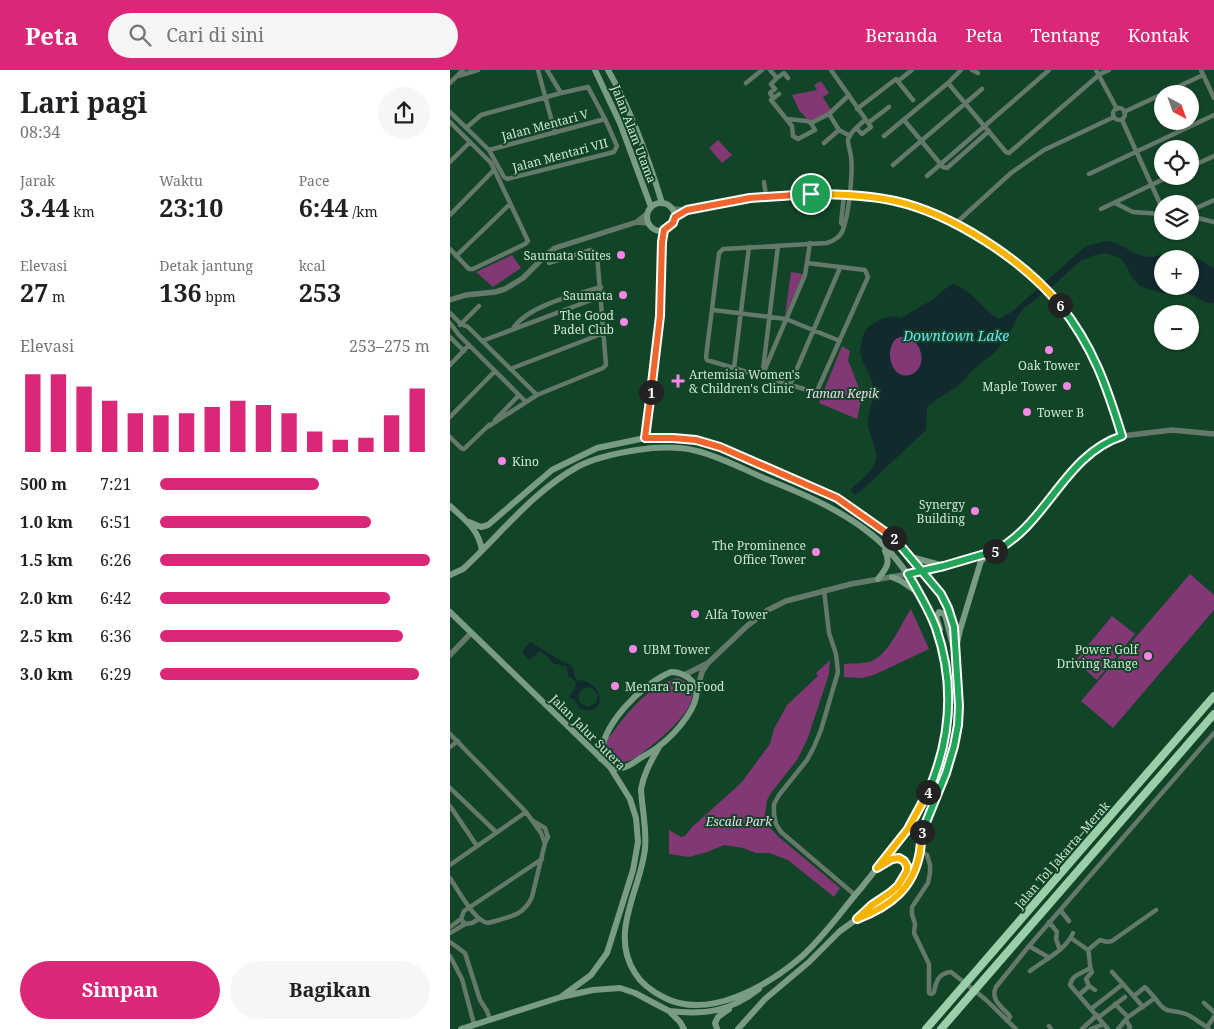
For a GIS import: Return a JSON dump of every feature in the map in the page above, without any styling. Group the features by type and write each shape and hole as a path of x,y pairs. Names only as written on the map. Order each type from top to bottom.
{"highway":[{"name":"Jalan Tol Jakarta–Merak","path":"926,1029 1214,696"},
{"name":"Jalan Tol Jakarta–Merak","path":"941,1029 1214,714"}],"main road":[{"name":"Jalan Alam Utama","path":"595,70 620,123 650,204"},
{"name":"Jalan Alam Utama","path":"608,70 625,100 652,170 662,203"},
{"path":"652,170 650,177 655,198 650,204 647,214 648,223 662,242"},
{"path":"650,204 662,203 672,209 675,217 673,223 664,230 655,230"},
{"path":"645,438 660,316 664,230"},
{"path":"450,506 469,522 481,527 488,525 546,476 574,458 597,448 645,438 680,439 720,447 837,498 893,537 941,594 948,608 954,627 959,706 958,725 946,773 922,835 920,851 913,875 905,888 893,901 879,910 857,919"},
{"path":"450,575 464,569 539,494 580,466 601,457 647,448 672,447 694,450 792,489 830,507 870,533 908,574 936,627 944,656"},
{"path":"469,522 480,540 482,551"},
{"path":"878,579 888,567 889,558 883,546"},
{"path":"956,654 960,630 981,561 988,554"},
{"path":"911,557 944,566"},
{"path":"892,577 919,594"},
{"name":"Jalan Jalur Sutera","path":"450,612 610,767 630,799 636,818 638,842 633,870 607,953 590,975 561,997"},
{"path":"717,1029 715,1023 718,1017 746,1000 809,949 877,868 917,814 934,776 946,732 948,691 941,631 936,617 939,612 944,614 946,618 956,654"},
{"path":"601,759 604,739 621,712 640,692 666,674 676,672 684,675 695,685 697,691 696,700 691,711 659,747 624,768 610,767"},
{"path":"659,747 645,771 641,789 645,846 642,867 625,928 624,944 630,963 636,975 654,992 671,1001 684,1004 696,1005 720,1002 756,988 773,978"},
{"path":"738,1029 765,999 809,962 840,931 898,886 907,871 904,861 899,858 892,859 877,868"},
{"name":"Jalan Jalur Sutera","path":"461,1029 561,997 593,990 620,988 635,993 669,1011 684,1029"},
{"path":"669,1011 708,1012 727,1008 746,1000"},
{"path":"733,1029 749,1017"}],"street":[{"path":"450,83 463,70"},
{"path":"458,76 478,70"},
{"path":"538,70 554,133"},
{"path":"547,70 561,93"},
{"path":"746,83 762,70"},
{"path":"770,70 777,78"},
{"path":"831,70 870,127 862,134 856,128"},
{"path":"857,109 896,79 898,81 912,70"},
{"path":"884,136 961,70"},
{"path":"972,70 978,73"},
{"path":"926,176 1049,70"},
{"path":"1096,70 1100,74 1117,109 1121,109 1124,112"},
{"path":"948,83 1006,152 1011,152 1100,74 1110,70"},
{"path":"1124,112 1202,72 1214,98"},
{"path":"786,118 789,120 807,121 811,123 815,130 797,139 794,136 793,128 771,100 773,98 770,93 776,89 771,84 784,73 788,78"},
{"path":"898,81 912,100"},
{"path":"466,128 481,115 588,87 605,120"},
{"path":"893,165 982,88"},
{"path":"773,98 779,94"},
{"path":"811,123 829,114 849,95"},
{"path":"807,262 864,270 867,272 868,277 817,391 814,392 707,360 719,253 721,250 827,243 835,240 843,232 844,226 841,223 851,157 848,140 856,128 889,107"},
{"path":"1114,117 1114,111 1117,109"},
{"path":"450,112 489,150"},
{"path":"1122,120 1125,116 1124,112"},
{"path":"829,114 839,130 850,136"},
{"path":"1089,174 1214,115"},
{"path":"1114,117 1122,120"},
{"path":"956,223 1030,159 1044,150 1114,117"},
{"name":"Jalan Mentari V","path":"489,150 605,120"},
{"name":"Jalan Mentari VII","path":"489,150 504,177 509,179 616,150 617,146 605,120"},
{"path":"904,120 940,164 946,168 989,132"},
{"path":"1122,120 1156,195"},
{"path":"450,122 490,163 527,239 526,244 473,270 469,269 450,249"},
{"path":"824,143 839,130"},
{"path":"450,162 470,142"},
{"path":"1199,163 1214,156"},
{"path":"450,214 494,170"},
{"path":"764,182 766,196"},
{"path":"1102,209 1152,185"},
{"path":"672,209 687,210 766,196 846,195 895,201 956,223 1013,261 1050,292 1091,350 1109,391 1122,436"},
{"path":"1199,207 1214,200"},
{"path":"1115,203 1133,212 1154,213"},
{"path":"502,213 510,204"},
{"path":"456,256 492,219 502,213 513,210"},
{"path":"675,217 687,210"},
{"path":"450,300 466,295 505,289 523,278 555,248 637,222 647,214"},
{"path":"1199,218 1214,222"},
{"path":"637,222 648,223"},
{"path":"762,376 805,274 810,243"},
{"path":"762,376 778,246"},
{"path":"734,368 749,247"},
{"path":"489,426 537,395 605,367 602,296 597,254 594,250 549,263"},
{"path":"790,385 840,268"},
{"path":"513,328 521,318 552,303 601,287"},
{"path":"482,341 602,296"},
{"path":"455,329 479,306"},
{"path":"712,310 786,319 840,341"},
{"path":"450,313 482,341 537,395"},
{"path":"450,323 458,335 526,402"},
{"path":"510,369 604,333"},
{"path":"450,337 464,350"},
{"path":"450,364 469,345"},
{"path":"483,359 492,351"},
{"path":"450,417 496,371"},
{"path":"450,436 461,448 466,448 519,395"},
{"path":"697,691 702,672 708,663 747,626 768,610 786,601 824,590 944,566 988,554 1005,546 1040,514 1075,467 1109,440 1122,436 1172,430 1214,434"},
{"path":"824,590 829,633 836,654 838,672 821,730 814,746 798,772 779,795 774,804 774,814 776,824 781,832 855,894"},
{"path":"450,655 471,633"},
{"path":"684,675 708,663"},
{"path":"450,734 526,812 545,843 532,897 521,913 488,924 484,923 470,908 450,878"},
{"path":"1007,1021 1010,1017 994,999 994,992 1029,946 1214,734"},
{"path":"450,747 458,741"},
{"path":"450,788 496,832"},
{"path":"450,806 477,846"},
{"path":"450,864 526,812"},
{"path":"920,851 927,855 930,873 928,883 912,907 912,914 915,924 914,933 929,964 930,993 934,992 936,981 941,975 951,972 985,999 1016,1029"},
{"path":"450,927 461,919 462,914 470,908 542,858"},
{"path":"1088,950 1100,940 1112,941 1156,910"},
{"path":"1061,911 1069,920"},
{"path":"461,919 465,924"},
{"path":"450,932 479,919"},
{"path":"1050,922 1057,932 1056,939 1060,950"},
{"path":"1030,971 1060,950 1072,935 1088,950 1091,970 1086,979 1089,986 1095,990"},
{"path":"450,942 465,953 480,1000 490,1019"},
{"path":"1029,946 1048,957"},
{"path":"450,956 462,978 474,1024"},
{"path":"1099,971 1080,972 1070,982 1071,988 1108,1029"},
{"path":"1112,972 1143,1007"},
{"path":"1091,1009 1123,984"},
{"path":"1148,991 1152,984"},
{"path":"1079,995 1089,986"},
{"path":"1134,996 1144,987 1164,1009 1184,1013 1208,1028 1214,1017"},
{"path":"1082,1029 1125,997"},
{"path":"1118,1029 1127,1018 1155,998"},
{"path":"1204,1003 1214,1012"},
{"path":"1115,1004 1127,1018 1129,1029"},
{"path":"1091,1029 1104,1024"}],"green space":[{"path":"821,81 829,93 823,97 831,110 825,115 809,121 799,110 792,95 817,90 814,85"},
{"path":"718,140 732,155 722,163 709,148"},
{"path":"512,255 521,268 493,287 476,272"},
{"path":"791,272 803,274 785,315"},
{"path":"900,337 912,338 920,349 922,359 920,367 913,374 901,375 892,365 890,351 895,339"},
{"name":"Taman Kepik","path":"842,346 850,351 848,360 862,396 857,419 819,403"},
{"name":"Power Golf Driving Range","path":"1190,574 1214,595 1214,610 1113,728 1081,701"},
{"path":"911,609 929,649 876,674 863,678 844,677 844,664 869,662 882,654 893,640"},
{"path":"1112,616 1135,634 1097,680 1075,661"},
{"name":"Escala Park","path":"830,660 829,674 807,740 797,760 767,800 765,815 768,826 780,838 840,888 834,897 788,860 769,853 756,853 743,848 724,845 689,857 669,854 669,830 681,837 685,836 692,827 741,783 770,744 774,729 787,705 818,676 816,673"},
{"path":"678,678 685,681 692,690 692,698 681,718 672,728 635,758 624,762 613,760 607,752 607,740 629,712 651,691 668,681"}],"water":[{"name":"Downtown Lake","path":"1106,241 1116,243 1138,255 1154,257 1154,291 1141,287 1133,279 1121,258 1106,253 1080,261 1055,284 1024,308 1007,338 994,353 973,370 958,386 927,407 926,430 855,495 850,490 866,476 876,458 875,447 868,425 873,387 860,351 865,331 879,320 892,317 901,318 932,300 950,285 954,284 966,291 999,319 1013,311 1087,246","holes":["900,337 909,338 920,349 921,363 913,374 899,375 895,371 890,358 891,345"]},
{"name":"Downtown Lake","path":"1199,259 1214,268 1214,303 1207,303 1191,295 1199,295"},
{"path":"530,642 570,665 577,680 588,682 595,688 600,698 599,703 592,710 579,708 575,700 569,698 576,684 568,676 567,667 553,663 540,651 529,660 523,653 523,650","holes":["585,688 592,688 598,695 596,703 588,707 580,703 579,695"]}],"place":[{"name":"Saumata Suites","path":"621,255"},
{"name":"Saumata","path":"623,295"},
{"name":"The Good Padel Club","path":"624,322"},
{"name":"Oak Tower","path":"1049,350"},
{"name":"Artemisia Women's & Children's Clinic","path":"678,381"},
{"name":"Maple Tower","path":"1067,386"},
{"name":"Tower B","path":"1027,412"},
{"name":"Kino","path":"502,461"},
{"name":"Synergy Building","path":"975,511"},
{"name":"The Prominence Office Tower","path":"816,552"},
{"name":"Alfa Tower","path":"695,614"},
{"name":"UBM Tower","path":"633,649"},
{"name":"Power Golf Driving Range","path":"1148,656"},
{"name":"Menara Top Food","path":"615,686"}],"route":[{"path":"811,194 750,198 687,210 675,217 670,227 664,230 660,316 645,438 659,437 696,440 720,447 837,498 893,537 911,557 922,571 941,594 948,608 954,627 959,706 954,746 946,773 927,818 913,875 905,888 893,901 879,910 857,919 872,905 883,899 898,886 907,871 904,861 899,858 892,859 877,868 908,829 917,814 934,776 945,740 948,691 944,656 936,627 908,574 922,571 944,566 988,554 1005,546 1040,514 1075,467 1109,440 1122,436 1109,391 1091,350 1052,295 1043,285 1013,261 956,223 903,203 858,195 811,194"}]}
